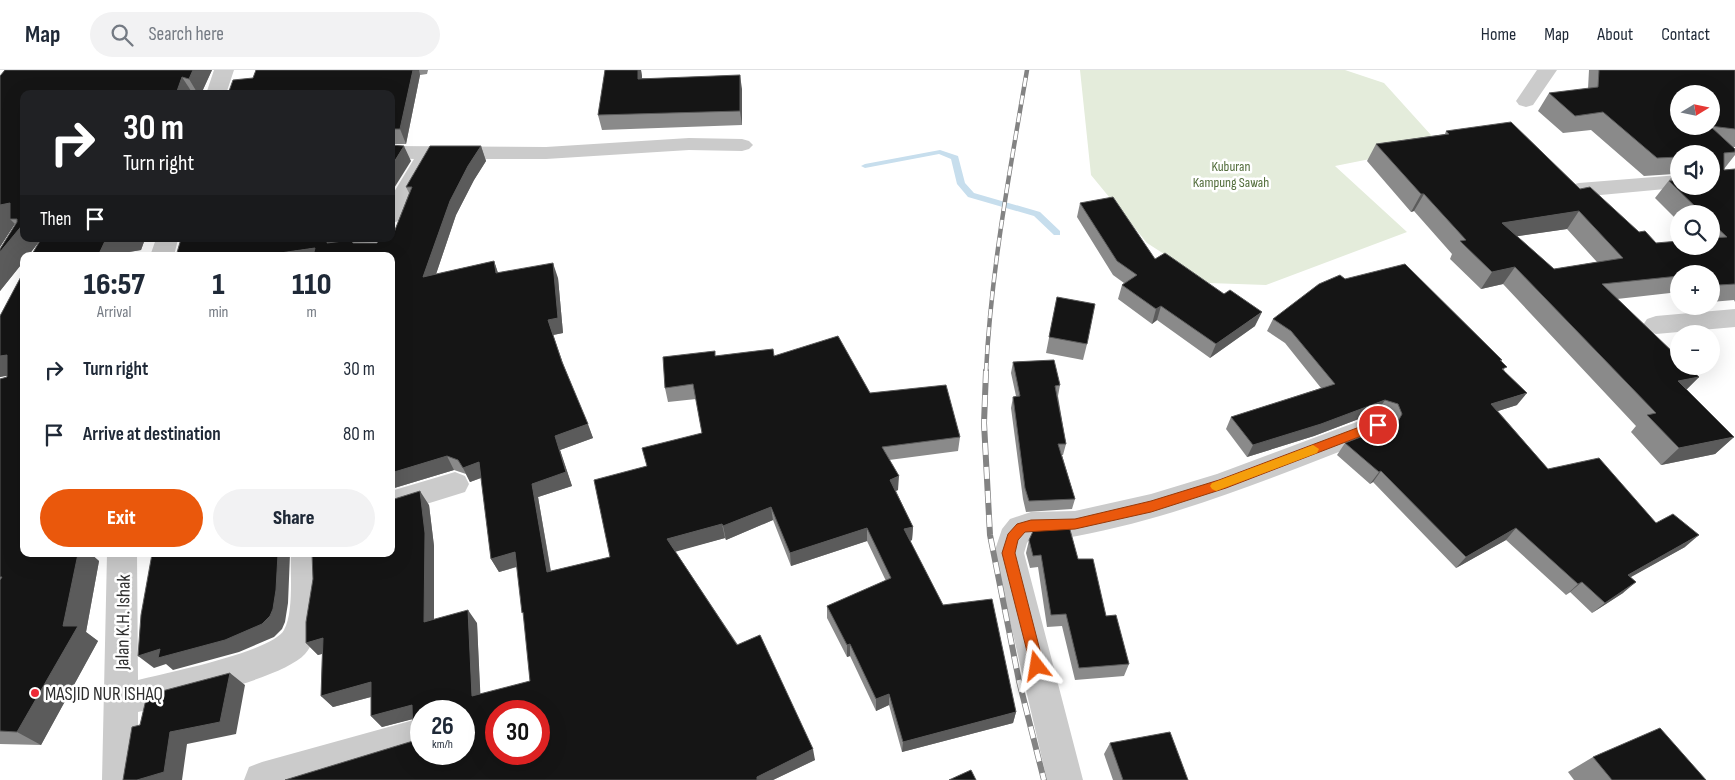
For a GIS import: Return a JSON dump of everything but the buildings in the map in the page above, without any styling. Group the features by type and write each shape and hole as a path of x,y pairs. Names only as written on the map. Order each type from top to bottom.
{"street":[{"path":"217,90 224,70"},
{"path":"1526,101 1547,70"},
{"path":"395,152 546,153 688,144 742,145"},
{"path":"395,209 429,151"},
{"path":"1579,190 1670,183"},
{"path":"1656,325 1735,318"},
{"path":"1065,780 1009,553 1013,538 1022,528 1031,525 1075,524 1151,506 1222,484 1378,425"},
{"path":"395,502 455,484"},
{"name":"Jalan K.H. Ishak","path":"120,780 122,557"},
{"path":"121,700 249,666 271,658 295,643 304,619 306,557"},
{"path":"262,780 410,738"}],"green space":[{"name":"Kuburan Kampung Sawah","path":"1080,70 1345,70 1384,83 1440,145 1335,166 1407,232 1266,285 1209,283 1147,243 1091,175"}],"waterway":[{"path":"865,166 940,152 955,158 961,184 971,195 1037,214 1057,233"}],"railway":[{"path":"986,372 988,334 997,258 1027,70"},
{"path":"986,371 984,423 990,535 1019,681 1044,780"}],"slow traffic":[{"path":"1216,486 1313,449"}],"place":[{"name":"MASJID NUR ISHAQ","path":"35,693"}],"route":[{"path":"1037,666 1009,553 1013,538 1022,528 1031,525 1075,524 1151,506 1222,484 1378,425"}]}
